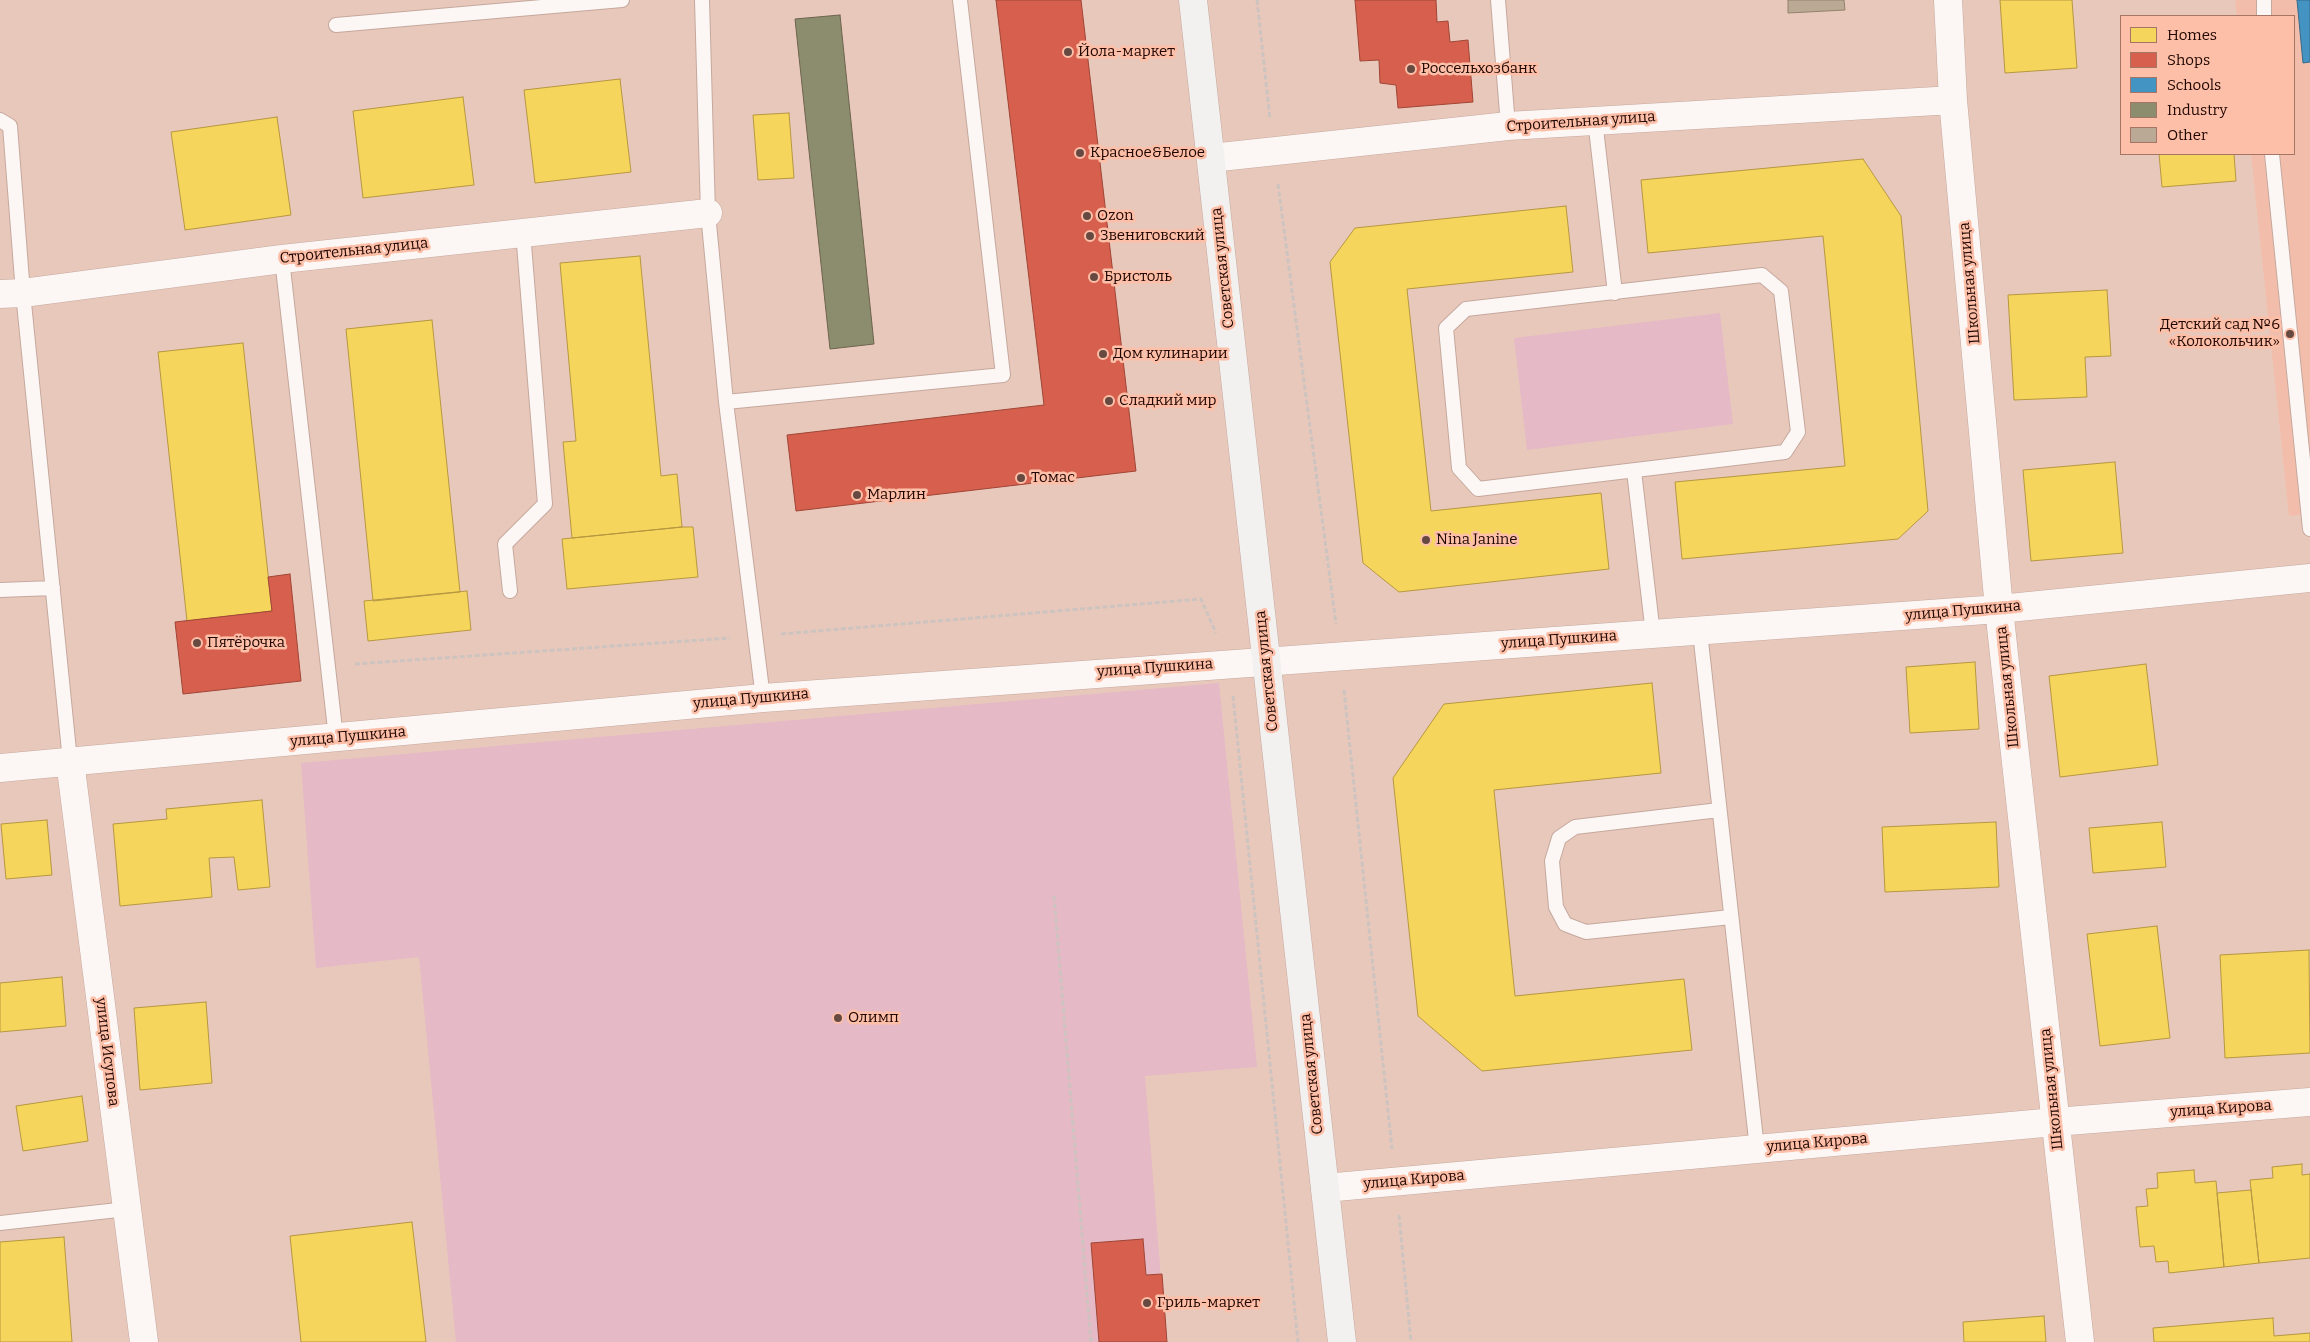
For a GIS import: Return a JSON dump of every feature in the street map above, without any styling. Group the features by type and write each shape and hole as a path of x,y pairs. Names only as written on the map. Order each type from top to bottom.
{"main road":[{"name":"Советская улица","path":"1193,0 1342,1342"}],"street":[{"name":"Школьная улица","path":"1948,0 1954,100 1999,609 2080,1342"},
{"name":"Строительная улица","path":"1210,158 1508,126 1954,100"},
{"name":"Строительная улица","path":"12,294 282,259 708,213"},
{"name":"улица Пушкина","path":"0,768 763,698 1230,662 1700,632 1999,609 2310,578"},
{"name":"улица Исупова","path":"70,761 144,1342"},
{"name":"улица Кирова","path":"1325,1188 2055,1122 2310,1102"}],"lane":[{"path":"336,25 622,0"},
{"path":"702,0 708,213 726,402 763,698"},
{"path":"726,402 1003,374 960,0"},
{"path":"1498,0 1508,126"},
{"path":"2264,0 2264,15"},
{"path":"0,120 10,126 12,294 53,588 70,761"},
{"path":"1595,120 1615,292"},
{"path":"2272,155 2310,528"},
{"path":"510,591 505,544 545,504 523,232"},
{"path":"282,259 336,738"},
{"path":"1762,275 1781,291 1798,432 1785,452 1478,489 1459,468 1446,328 1466,309 1615,292 1762,275"},
{"path":"1634,471 1653,634"},
{"path":"0,590 53,588"},
{"path":"1700,632 1758,1149"},
{"path":"1719,810 1575,827 1559,838 1552,861 1556,906 1565,924 1586,932 1731,917"},
{"path":"0,1223 127,1209"}],"path":[{"path":"1201,599 1230,662 1298,1342"},
{"path":"1054,896 1091,1342"}],"shaded area":[{"name":"Детский сад №6 «Колокольчик»","path":"2235,0 2310,0 2310,514 2289,516 2251,155 2295,155 2295,15 2237,15"},
{"path":"1720,313 1733,424 1527,450 1514,338"},
{"name":"Олимп","path":"1219,683 1257,1067 1145,1076 1166,1342 456,1342 419,957 316,968 301,763"}],"building: Homes":[{"path":"2000,0 2072,0 2077,68 2005,73"},
{"path":"620,79 631,172 535,183 524,90"},
{"path":"463,97 474,185 363,198 353,111"},
{"path":"789,113 794,178 758,180 753,115"},
{"path":"277,117 291,215 185,230 171,132"},
{"path":"2159,155 2234,155 2236,181 2162,187"},
{"path":"1863,159 1901,216 1928,511 1898,539 1682,559 1675,482 1845,466 1823,236 1648,253 1641,180"},
{"path":"1566,206 1573,272 1407,289 1431,511 1601,493 1609,569 1399,592 1363,563 1330,262 1355,228"},
{"path":"640,256 661,476 677,474 682,527 572,538 563,442 576,441 560,263"},
{"path":"2107,290 2111,356 2085,357 2087,397 2014,400 2008,295"},
{"path":"432,320 460,592 373,601 346,329"},
{"path":"243,343 272,611 187,621 158,352"},
{"path":"2115,462 2123,553 2031,561 2023,470"},
{"path":"693,527 698,577 567,589 562,539"},
{"path":"467,591 471,630 368,641 364,601"},
{"path":"1975,662 1979,729 1910,733 1906,667"},
{"path":"2146,664 2158,765 2060,777 2049,676"},
{"path":"1652,683 1661,773 1494,790 1515,996 1684,979 1692,1050 1482,1071 1418,1016 1393,778 1444,704"},
{"path":"262,800 270,887 238,890 234,857 209,858 212,897 120,906 113,824 167,819 166,809"},
{"path":"47,820 52,875 6,879 1,824"},
{"path":"1996,822 1999,887 1885,892 1882,827"},
{"path":"2162,822 2166,867 2093,873 2089,828"},
{"path":"2157,926 2170,1038 2100,1046 2087,934"},
{"path":"2309,950 2310,1053 2225,1058 2220,955"},
{"path":"62,977 66,1026 0,1032 0,983"},
{"path":"206,1002 212,1083 140,1090 134,1008"},
{"path":"82,1096 88,1141 23,1151 16,1106"},
{"path":"2302,1164 2302,1175 2310,1174 2310,1258 2259,1263 2250,1180 2273,1178 2272,1167"},
{"path":"2194,1170 2195,1183 2216,1181 2224,1267 2169,1273 2168,1261 2156,1262 2154,1246 2140,1247 2136,1207 2148,1206 2146,1189 2158,1188 2157,1173"},
{"path":"2251,1190 2259,1263 2224,1267 2217,1193"},
{"path":"412,1222 426,1342 301,1342 290,1236"},
{"path":"64,1237 72,1342 0,1342 0,1242"},
{"path":"2044,1316 2046,1342 1964,1342 1963,1322"},
{"path":"2273,1318 2274,1336 2310,1333 2310,1342 2154,1342 2153,1328"}],"building: Shops":[{"path":"996,0 1081,0 1136,471 796,511 787,435 1044,405"},
{"path":"1355,0 1436,0 1437,22 1448,21 1450,42 1468,40 1473,102 1398,108 1396,85 1380,83 1379,60 1360,61"},
{"path":"290,574 301,681 183,694 175,622 272,611 268,577"},
{"path":"1143,1239 1146,1275 1162,1274 1167,1342 1099,1342 1091,1243"}],"building: Schools":[{"path":"2297,0 2310,0 2310,62 2303,63"}],"building: Industry":[{"path":"840,15 874,344 830,349 795,19"}],"building: Other":[{"path":"1788,0 1844,0 1845,10 1788,13"}],"place":[{"name":"Йола-маркет","path":"1068,52"},
{"name":"Россельхозбанк","path":"1411,69"},
{"name":"Красное&Белое","path":"1080,153"},
{"name":"Ozon","path":"1087,216"},
{"name":"Звениговский","path":"1090,236"},
{"name":"Бристоль","path":"1094,277"},
{"name":"Детский сад №6 «Колокольчик»","path":"2290,334"},
{"name":"Дом кулинарии","path":"1103,354"},
{"name":"Сладкий мир","path":"1109,401"},
{"name":"Томас","path":"1021,478"},
{"name":"Марлин","path":"857,495"},
{"name":"Nina Janine","path":"1426,540"},
{"name":"Пятёрочка","path":"197,643"},
{"name":"Олимп","path":"838,1018"},
{"name":"Гриль-маркет","path":"1147,1303"}]}
